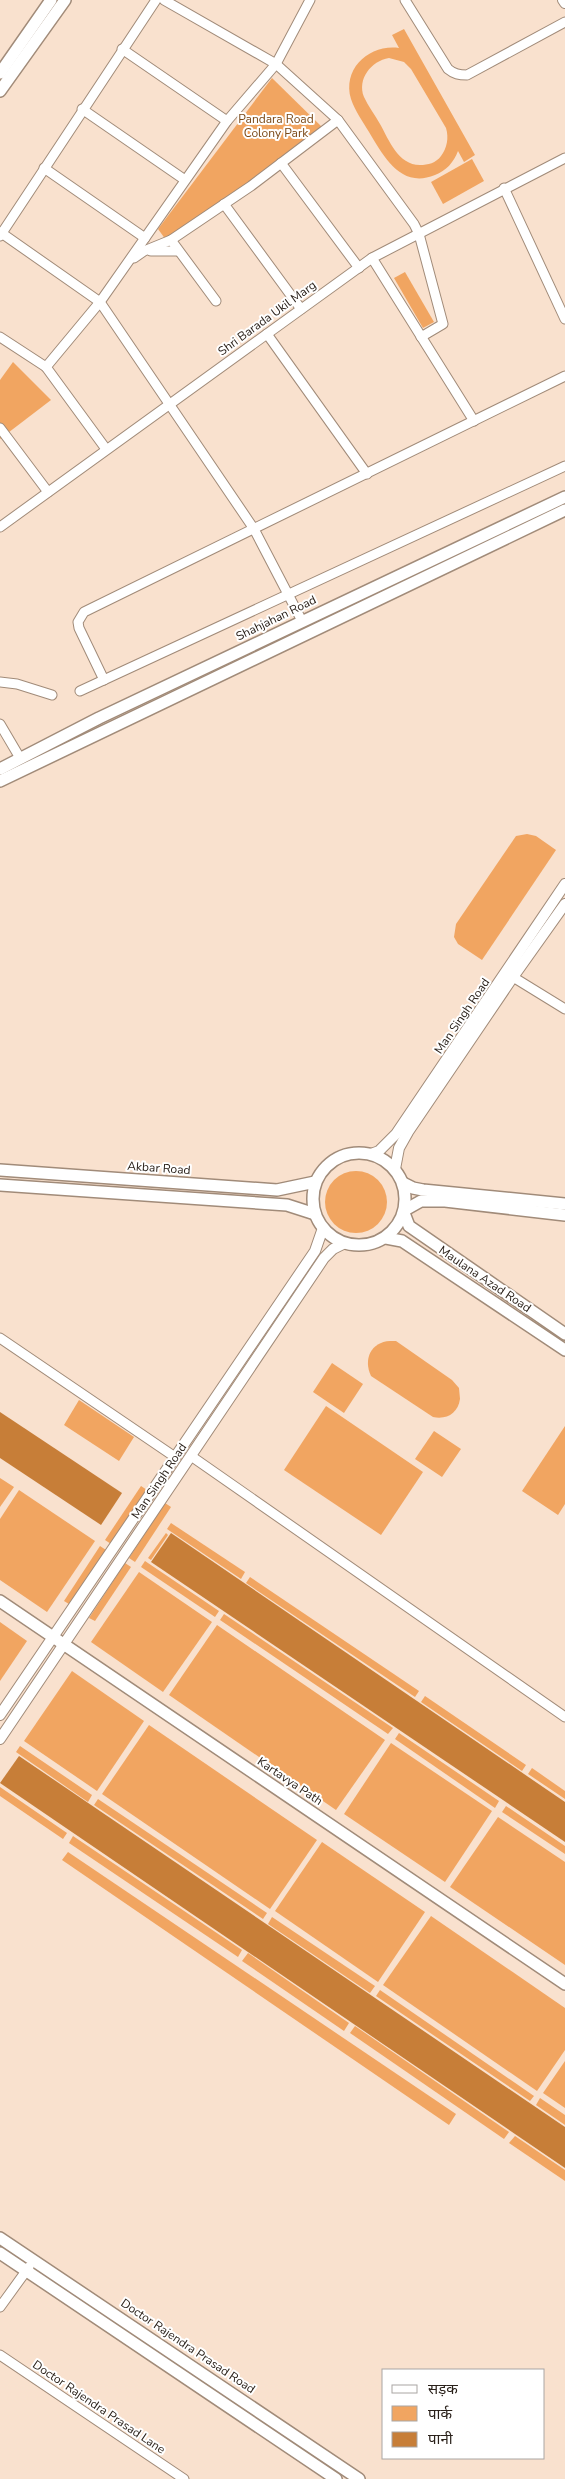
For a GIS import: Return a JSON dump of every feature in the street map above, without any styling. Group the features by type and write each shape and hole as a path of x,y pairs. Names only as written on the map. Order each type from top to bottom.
{"main road":[{"path":"0,74 51,0"},
{"path":"0,90 64,0"},
{"name":"Shahjahan Road","path":"0,769 99,718 565,497"},
{"path":"0,781 565,510"},
{"path":"357,1152 373,1155 395,1169 402,1182 406,1196 404,1211 397,1227 386,1238 373,1244 359,1246 344,1244 332,1237 323,1228 315,1214 312,1203 316,1182 322,1170 332,1161 344,1155 357,1152"},
{"name":"Akbar Road","path":"0,1170 277,1190 316,1182"},
{"path":"402,1182 413,1188 423,1190 565,1204"},
{"path":"0,1186 287,1206 315,1214"},
{"path":"404,1211 421,1201 445,1201 565,1215"},
{"name":"Maulana Azad Road","path":"404,1211 409,1226 565,1334"},
{"name":"Maulana Azad Road","path":"386,1238 402,1240 565,1350"},
{"name":"Kartavya Path","path":"0,1601 565,1984"},
{"name":"Doctor Rajendra Prasad Road","path":"0,2238 359,2479"},
{"path":"0,2253 336,2479"}],"street":[{"path":"156,0 0,234 100,302 254,529 302,621"},
{"path":"164,0 276,64 338,120 419,234 443,324 421,337"},
{"path":"405,0 448,69 454,74 461,75 467,75 565,22"},
{"path":"46,367 100,302 227,121 276,64 305,2"},
{"path":"122,49 227,121"},
{"path":"82,109 186,180"},
{"path":"128,262 144,251 171,240 224,204 338,120"},
{"name":"Shri Barada Ukil Marg","path":"0,527 372,258 565,158"},
{"path":"281,163 358,268"},
{"path":"44,168 145,238"},
{"path":"504,188 565,319"},
{"path":"224,204 301,309"},
{"path":"171,240 216,302"},
{"path":"144,251 178,251"},
{"path":"372,258 474,421"},
{"path":"267,334 367,474"},
{"path":"0,336 46,367 106,450"},
{"path":"104,680 79,628 78,622 84,612 565,376"},
{"path":"0,428 48,492"},
{"path":"80,691 565,466"},
{"path":"0,682 17,684 52,695"},
{"path":"0,724 20,758"},
{"name":"Man Singh Road","path":"373,1155 396,1134 565,884"},
{"name":"Man Singh Road","path":"395,1169 399,1148 408,1132 565,904"},
{"path":"513,977 565,1009"},
{"name":"Man Singh Road","path":"0,1715 315,1251 323,1228"},
{"name":"Man Singh Road","path":"0,1739 324,1258 333,1249 344,1244"},
{"path":"0,1338 175,1457"},
{"path":"192,1456 565,1717"},
{"path":"0,2307 33,2259"},
{"name":"Doctor Rajendra Prasad Lane","path":"0,2355 184,2479"}],"green space":[{"path":"404,29 475,155 464,162 458,151 446,169 435,175 412,178 395,168 381,151 359,116 351,99 349,88 355,68 369,54 388,48 399,48 392,35","holes":["389,58 404,62 411,69 447,132 445,150 439,158 429,164 412,164 400,156 367,104 362,90 364,78 371,67"]},
{"name":"Pandara Road Colony Park","path":"272,78 323,128 250,185 166,240 158,229"},
{"path":"472,159 484,181 443,204 431,182"},
{"path":"405,272 434,322 423,328 394,278"},
{"path":"13,362 51,400 0,439 0,380"},
{"path":"527,834 536,836 556,850 482,960 458,944 454,937 456,924 516,836"},
{"path":"356,1171 368,1173 378,1180 385,1190 387,1202 385,1214 378,1224 368,1231 356,1233 344,1231 334,1224 327,1214 325,1202 327,1190 334,1180 344,1173"},
{"path":"396,1341 452,1380 459,1388 460,1399 454,1412 443,1417 433,1417 371,1376 368,1364 370,1352 378,1344"},
{"path":"332,1363 363,1384 344,1413 313,1392"},
{"path":"79,1400 134,1437 119,1461 64,1425"},
{"path":"326,1406 423,1472 381,1535 284,1470"},
{"path":"565,1426 565,1504 558,1515 522,1491"},
{"path":"434,1431 461,1449 442,1477 415,1459"},
{"path":"0,1478 14,1487 0,1507"},
{"path":"141,1486 147,1490 111,1544 105,1540"},
{"path":"19,1490 95,1541 47,1612 0,1580 0,1519"},
{"path":"165,1503 171,1507 135,1562 129,1558"},
{"path":"171,1523 245,1572 241,1579 167,1529"},
{"path":"166,1533 168,1535 151,1560 148,1558"},
{"path":"100,1546 106,1550 69,1604 64,1601"},
{"path":"145,1561 219,1611 215,1617 141,1567"},
{"path":"125,1563 131,1567 95,1621 89,1618"},
{"path":"139,1572 212,1622 163,1692 91,1642"},
{"path":"250,1577 419,1691 415,1697 246,1583"},
{"path":"224,1614 393,1728 388,1734 220,1620"},
{"path":"0,1622 27,1641 0,1681"},
{"path":"217,1625 385,1740 336,1810 169,1695"},
{"path":"72,1671 144,1721 97,1791 24,1741"},
{"path":"425,1696 526,1765 522,1771 421,1702"},
{"path":"149,1725 317,1840 270,1909 102,1794"},
{"path":"399,1733 499,1801 495,1808 395,1739"},
{"path":"391,1743 492,1811 445,1882 344,1814"},
{"path":"20,1746 92,1795 88,1802 16,1752"},
{"path":"532,1768 565,1791 565,1799 528,1774"},
{"path":"0,1787 67,1833 63,1839 0,1796"},
{"path":"98,1799 267,1913 263,1919 94,1805"},
{"path":"506,1806 565,1846 565,1854 502,1812"},
{"path":"498,1817 565,1862 565,1965 450,1887"},
{"path":"73,1836 242,1950 238,1957 69,1843"},
{"path":"322,1842 425,1912 378,1982 275,1911"},
{"path":"68,1852 456,2114 449,2125 62,1860"},
{"path":"431,1916 565,2008 565,2050 537,2091 383,1985"},
{"path":"272,1917 375,1986 370,1993 268,1924"},
{"path":"248,1953 349,2023 344,2031 242,1961"},
{"path":"380,1990 534,2096 530,2101 376,1996"},
{"path":"355,2026 509,2132 504,2139 350,2033"},
{"path":"565,2061 565,2108 543,2093"},
{"path":"540,2098 565,2115 565,2125 536,2105"},
{"path":"515,2136 565,2170 565,2181 509,2143"}],"water":[{"path":"0,1412 122,1493 101,1525 0,1458"},
{"path":"171,1533 565,1802 565,1842 151,1562"},
{"path":"19,1756 565,2127 565,2168 0,1783"}]}
